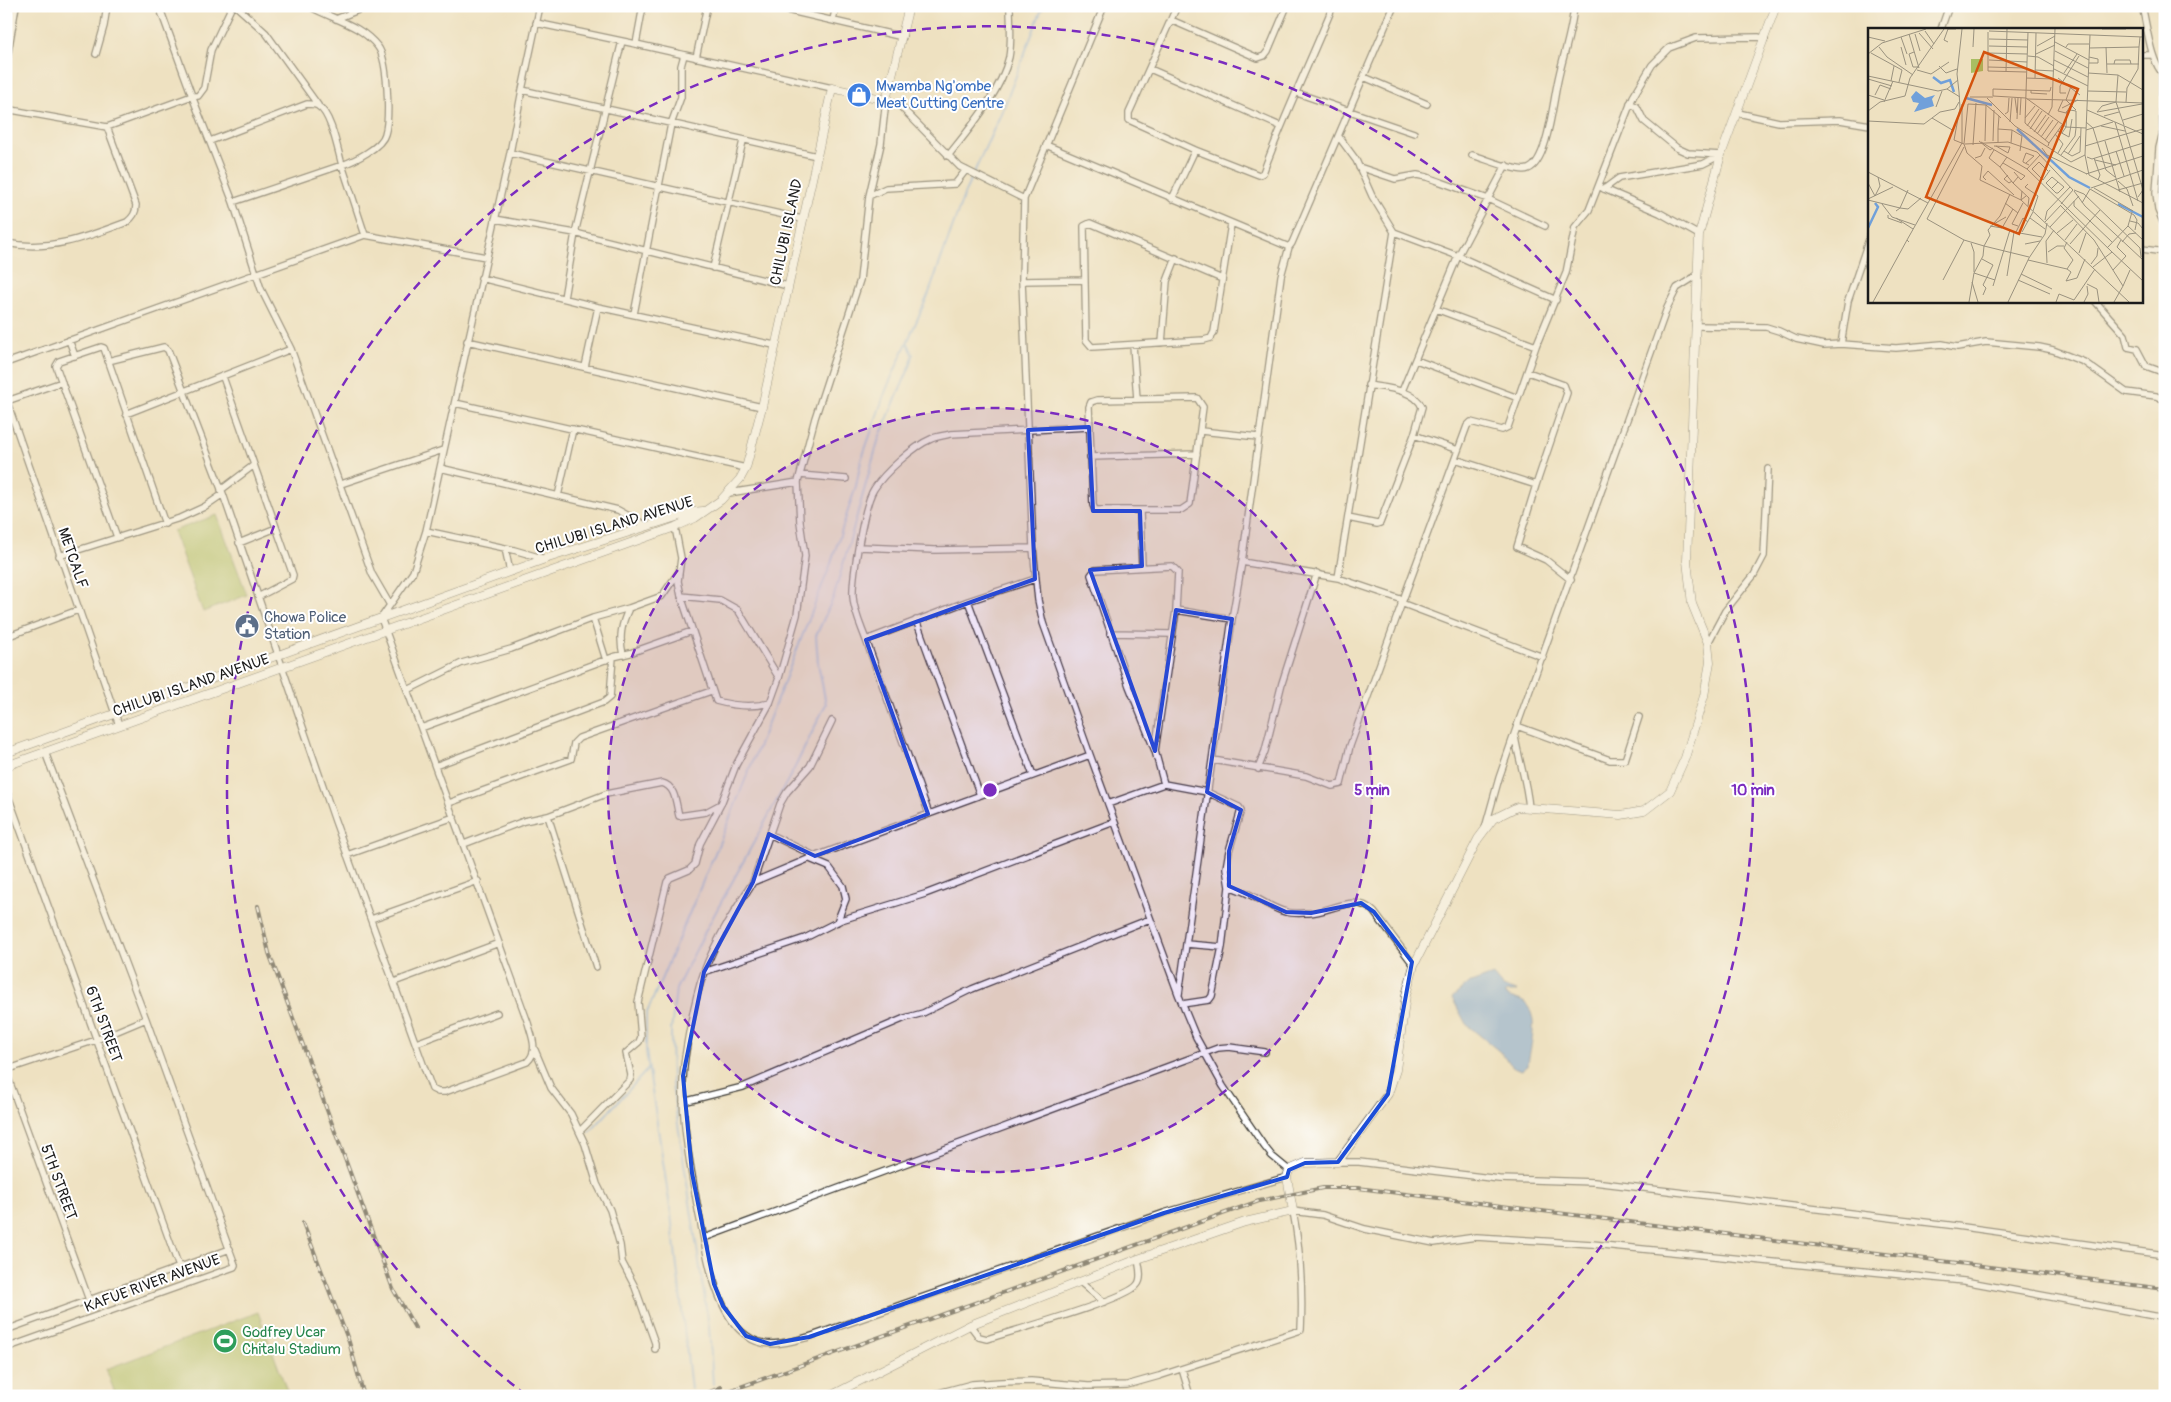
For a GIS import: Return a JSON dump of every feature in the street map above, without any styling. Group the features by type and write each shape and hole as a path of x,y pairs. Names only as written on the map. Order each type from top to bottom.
{"street":[{"path":"6,64 16,6"},
{"path":"96,54 107,6"},
{"path":"159,6 232,202 261,289 291,349 372,574 390,605"},
{"path":"6,109 107,127 192,96 198,96 204,88 211,50 234,6 266,33 328,120 365,235"},
{"path":"232,202 342,164 353,162 385,136 389,105 379,48 358,27 309,6"},
{"path":"336,19 368,6"},
{"path":"540,6 510,153 426,531 413,572 381,618 478,881 528,1023 534,1048 551,1088 571,1114 580,1131 597,1184 610,1210 622,1262 636,1286 655,1343 655,1349"},
{"path":"636,44 643,6"},
{"path":"696,58 707,6"},
{"path":"769,6 903,37"},
{"path":"833,20 836,6"},
{"path":"580,1131 630,1080 626,1053 640,1042 638,1002 667,882 677,874 693,867 700,844 722,804 740,757 770,703 779,678 802,592 805,556 800,522 798,482 815,418 860,280 869,196 880,151 886,100 903,37 909,6"},
{"path":"948,156 971,127 992,95 1005,69 1009,56 1010,6"},
{"path":"927,1396 972,1384 1001,1382 1114,1387 1182,1369 1301,1330 1303,1285 1301,1255 1288,1174 1264,1146 1204,1054 1182,1004 1114,822 1043,623 1035,579 1022,281 1024,199 1104,6"},
{"path":"1177,6 1129,113 1129,120 1195,150 1259,175 1263,173 1280,126 1297,93 1333,6"},
{"path":"1171,20 1258,58 1264,56 1268,51 1287,6"},
{"path":"1179,996 1232,619 1242,562 1281,276 1289,247 1339,137 1394,6"},
{"path":"1472,155 1526,170 1535,164 1549,130 1557,85 1573,24 1574,6"},
{"path":"1338,1162 1388,1094 1396,1070 1406,995 1414,965 1492,818 1517,808 1621,815 1644,811 1670,790 1680,772 1704,696 1710,662 1708,643 1692,604 1687,561 1698,235 1721,155 1776,6"},
{"path":"1941,28 1949,6"},
{"path":"2142,6 2153,55 2164,75 2163,140 2159,148 2156,193 2158,210 2165,227"},
{"path":"536,23 886,100 901,107 948,156 968,171 978,178 1024,199"},
{"path":"1213,760 1306,776 1332,786 1341,784 1350,746 1467,426 1471,422 1506,429 1536,346 1566,272 1572,234 1575,227 1589,210 1630,103 1652,65 1665,52 1678,44 1696,38 1759,37 1765,39"},
{"path":"564,298 575,233 622,41"},
{"path":"634,314 671,124 681,97 684,55"},
{"path":"2144,56 2153,55"},
{"path":"1150,69 1280,126"},
{"path":"1364,77 1428,104"},
{"name":"CHILUBI ISLAND","path":"704,511 729,493 746,468 762,407 774,345 832,88"},
{"path":"522,90 743,141 817,156"},
{"path":"1297,93 1414,133"},
{"path":"1630,103 1637,108 1644,121 1677,148 1688,153 1721,155"},
{"path":"210,141 307,104 318,106"},
{"path":"1738,113 1779,122 1840,120 1868,125"},
{"path":"6,243 32,247 51,246 78,240 127,222 132,218 136,212 136,205 107,127"},
{"path":"1339,137 1352,153 1372,196 1394,232 1458,256 1556,300"},
{"path":"713,268 743,141"},
{"path":"1046,145 1289,247"},
{"path":"1172,199 1195,150"},
{"path":"510,153 802,220"},
{"path":"1604,189 1619,178 1703,164 1721,155"},
{"path":"1402,391 1458,256 1506,165"},
{"path":"1359,167 1395,179 1418,175 1427,177 1488,199 1545,226"},
{"path":"869,196 886,188 955,184 968,171"},
{"path":"1598,186 1660,213 1698,235"},
{"path":"495,219 575,233 647,253 788,286"},
{"path":"1222,279 1090,223 1086,224 1084,226 1084,280 1086,340 1092,347 1211,338 1214,332 1231,224"},
{"path":"1338,578 1394,232"},
{"path":"6,363 365,235 486,257"},
{"path":"1841,344 1848,301 1868,242"},
{"path":"2144,249 2165,252"},
{"path":"1162,343 1167,281 1176,258"},
{"path":"1485,828 1499,778 1517,726 1571,580 1667,308 1677,288 1696,276"},
{"path":"481,278 598,307 774,345"},
{"path":"1022,281 1084,280"},
{"path":"2096,302 2125,335 2128,347 2137,349 2146,366 2165,374"},
{"path":"585,367 598,307"},
{"path":"1436,309 1536,346"},
{"path":"1695,326 1766,327 1812,343 1824,345 1841,344 1896,348 1942,344 1964,347 1986,342 2039,347 2053,350 2084,362 2126,392 2156,396 2165,400"},
{"path":"69,340 75,356"},
{"path":"467,341 762,407"},
{"path":"1133,345 1137,399"},
{"path":"117,537 56,363 101,347 108,361 165,524"},
{"path":"108,361 142,351 166,348 222,492 347,855 416,1043 429,1084 438,1092 527,1062 533,1057 534,1048"},
{"path":"126,414 291,349"},
{"path":"1416,360 1518,398"},
{"path":"1528,372 1564,385 1567,393 1517,547 1546,560 1571,580"},
{"path":"223,377 293,577 258,597"},
{"path":"7,400 62,382"},
{"path":"1348,518 1377,524 1380,522 1414,436 1422,408 1418,400 1402,391 1368,385"},
{"path":"1197,398 1203,407 1190,504 1186,508 1181,510 1140,511 1095,510 1092,505 1089,427 1089,407 1091,402 1097,400 1137,399 1197,398"},
{"name":"METCALF","path":"7,400 59,556 119,725"},
{"path":"455,403 746,468"},
{"path":"929,814 866,640 853,598 859,547 873,490 916,448 932,438 950,434 1089,427"},
{"path":"558,496 573,429"},
{"path":"1201,431 1258,437"},
{"path":"1414,436 1458,450"},
{"path":"341,484 443,450"},
{"path":"1090,457 1196,454"},
{"path":"1455,459 1536,485"},
{"path":"59,556 165,524 192,513 222,492 254,465"},
{"path":"440,468 618,510 647,526"},
{"path":"1708,643 1725,611 1754,575 1764,556 1768,469"},
{"path":"800,475 846,479"},
{"path":"729,493 798,482"},
{"name":"CHILUBI ISLAND AVENUE","path":"6,753 510,572 647,526 692,512 704,511"},
{"name":"CHILUBI ISLAND AVENUE","path":"6,766 675,527 695,518 704,511"},
{"path":"1140,511 1142,566"},
{"path":"675,527 681,558 678,581 681,596 705,664 711,691 716,701 727,704 756,706 770,703"},
{"path":"239,543 276,528"},
{"path":"426,531 504,548 545,560"},
{"path":"859,547 935,550 1033,548"},
{"path":"504,548 510,572"},
{"path":"1242,562 1338,578 1543,657"},
{"path":"1155,751 1176,610 1178,572 1172,566 1142,566 1092,571 1091,575 1110,633 1155,751 1164,784"},
{"path":"408,690 462,663 511,649 593,618 662,596 679,570"},
{"path":"1258,769 1265,751 1282,683 1317,573"},
{"path":"866,640 968,601 1035,579"},
{"path":"681,596 720,600 738,610 779,678"},
{"path":"968,601 1033,775"},
{"path":"623,656 620,633 622,623 629,608"},
{"path":"6,637 78,610"},
{"path":"1176,610 1232,619"},
{"path":"593,618 606,660"},
{"path":"916,620 980,795"},
{"path":"421,728 613,657 623,656 692,631"},
{"path":"1110,633 1171,634"},
{"path":"435,766 604,702 610,697 613,657"},
{"path":"449,804 571,760 574,743 579,738 711,691"},
{"path":"1517,726 1610,760 1619,761 1625,760 1639,717"},
{"path":"832,721 810,766 784,798 769,834 753,882 704,972 685,1057 683,1102 692,1173 714,1284 723,1306 736,1325 746,1336 755,1341 785,1343 809,1337 1164,1213 1288,1174 1305,1162 1359,1162 1499,1179 1594,1182 1949,1225 2165,1256"},
{"path":"1515,735 1518,756 1525,776 1529,808"},
{"path":"45,752 230,1249"},
{"path":"753,882 815,856 1090,755"},
{"path":"464,844 606,794 662,783 668,784 672,788 679,816 706,812 722,804"},
{"path":"1108,804 1164,784 1207,792 1239,807 1241,810 1226,868 1229,887 1222,947 1212,996 1209,1000 1182,1004"},
{"name":"6TH STREET","path":"6,790 179,1267"},
{"path":"548,816 596,967"},
{"path":"347,855 454,817"},
{"path":"704,972 805,938 837,922 925,894 1114,822"},
{"path":"769,834 815,856"},
{"path":"808,859 829,867 843,886 846,899 837,922"},
{"path":"371,919 478,881"},
{"path":"1229,887 1291,913 1311,913 1353,902 1361,903 1374,912 1414,965"},
{"path":"683,1102 743,1087 905,1018 923,1013 972,989 1150,919"},
{"path":"394,982 499,943"},
{"path":"1186,944 1222,947"},
{"path":"416,1043 498,1013"},
{"path":"6,1071 96,1040 146,1020"},
{"path":"704,1238 1218,1048 1229,1046 1265,1052"},
{"name":"5TH STREET","path":"6,1071 89,1300"},
{"path":"830,1396 970,1325 1138,1259 1245,1222 1293,1211 1323,1215 1365,1229 1434,1243 1476,1237 1592,1244 1964,1281 2165,1318"},
{"name":"KAFUE RIVER AVENUE","path":"6,1330 230,1249 234,1267 6,1348"},
{"path":"970,1325 980,1337 987,1339 1104,1302 1129,1292 1137,1285 1140,1279 1138,1259"},
{"path":"1080,1282 1104,1302"},
{"path":"1182,1369 1190,1396"}],"highlighted area":[{"path":"1089,427 1093,511 1140,511 1142,566 1090,570 1155,751 1176,610 1232,619 1207,792 1241,810 1229,851 1229,886 1286,912 1311,913 1361,903 1374,912 1412,962 1388,1094 1338,1162 1305,1163 1289,1170 1287,1177 1164,1213 809,1337 770,1344 746,1336 723,1306 714,1284 692,1173 683,1076 704,972 753,882 769,834 815,856 928,814 866,640 1035,579 1028,430"}],"green space":[{"path":"217,515 247,595 203,612 173,531"},
{"name":"Godfrey Ucar Chitalu Stadium","path":"258,1312 289,1396 116,1396 106,1369"}],"water":[{"path":"1493,975 1503,987 1517,991 1506,992 1506,995 1525,1003 1530,1010 1533,1034 1528,1066 1522,1070 1512,1066 1506,1057 1466,1024 1452,998 1468,984"}],"waterway":[{"path":"691,1389 671,1214 646,1051 646,1015 732,813 830,566 856,486 861,461 886,390 929,293 965,192 1004,107 1043,6"},
{"path":"713,1384 709,1327 672,1085 671,1031 676,989 795,767 826,704 818,663 816,636 834,596 879,438 911,364 913,355 908,343"},
{"path":"590,1132 648,1069"}],"railway":[{"path":"258,906 269,953 393,1289 415,1328"},
{"path":"715,1396 1259,1201 1323,1188 1358,1188 2165,1289"},
{"path":"303,1223 349,1342 364,1396"},
{"path":"701,1396 721,1387"}],"place":[{"name":"Mwamba Ng'ombe Meat Cutting Centre","path":"859,95"},
{"name":"Chowa Police Station","path":"247,626"},
{"name":"Godfrey Ucar Chitalu Stadium","path":"225,1341"}]}
